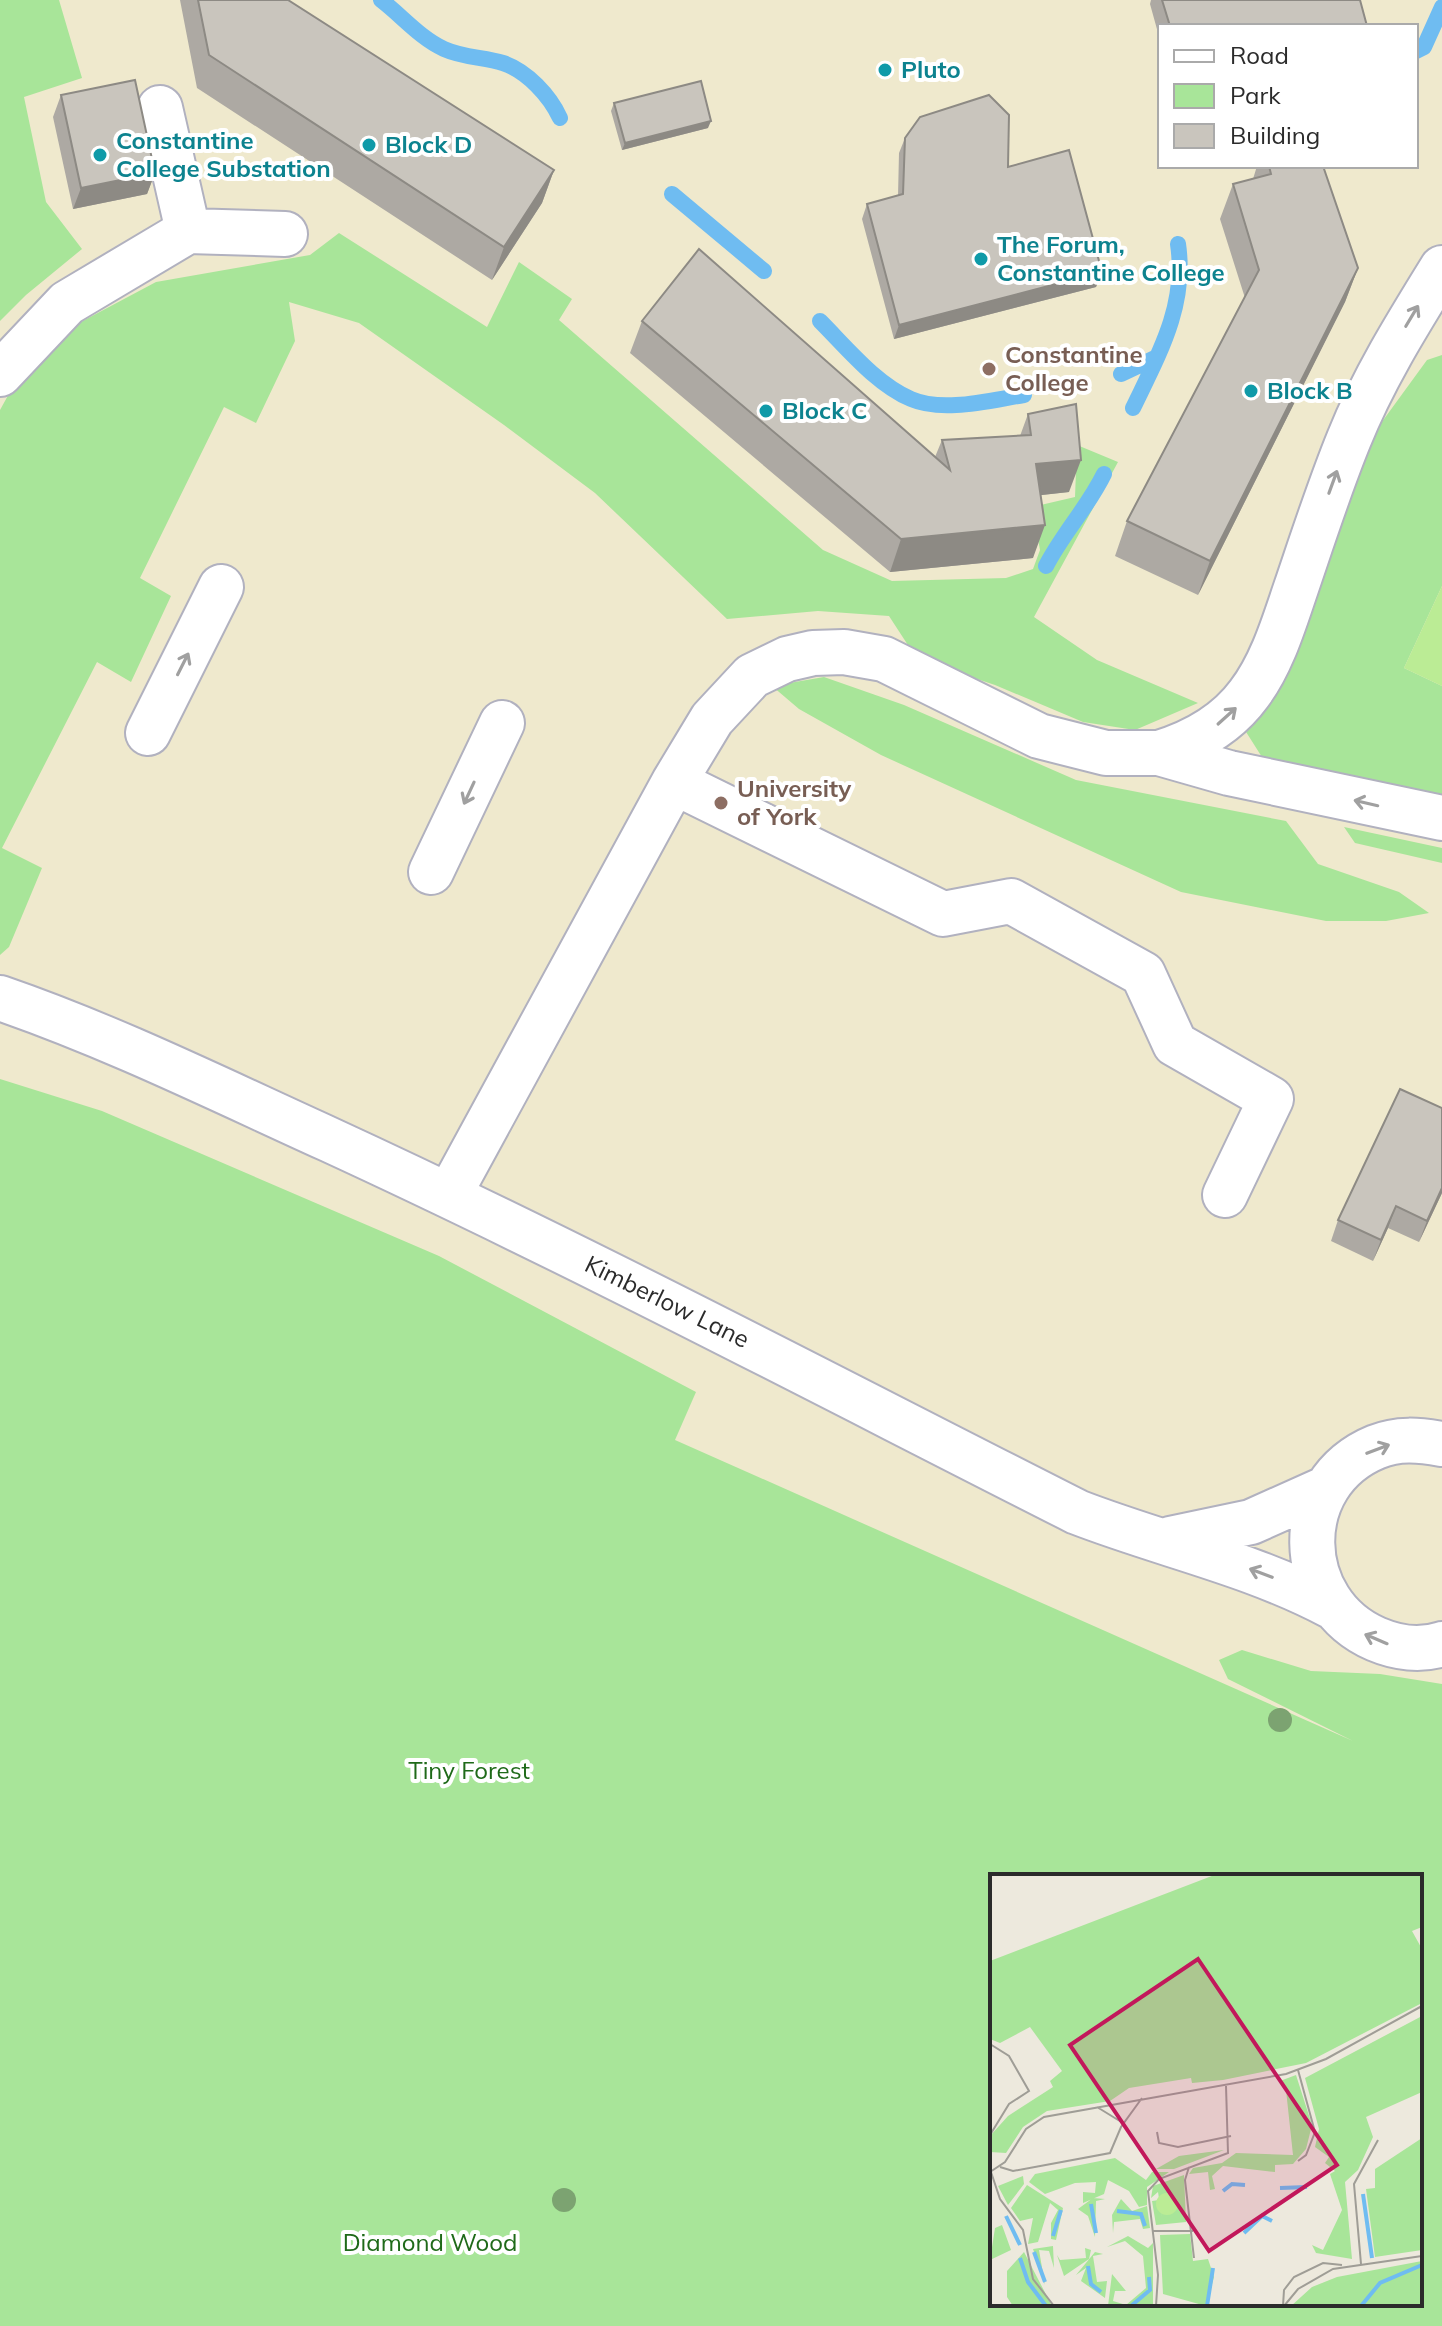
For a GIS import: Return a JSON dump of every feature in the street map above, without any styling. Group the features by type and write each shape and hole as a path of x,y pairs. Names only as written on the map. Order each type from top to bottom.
{"street":[{"path":"160,108 188,231"},
{"path":"0,374 67,303 188,231 285,234"},
{"path":"1159,753 1186,745 1226,718 1249,695 1261,675 1285,619 1350,437 1398,340 1442,268"},
{"path":"148,733 221,587"},
{"path":"449,1195 674,782 712,719 752,676 787,659 813,653 844,652 884,659 1039,736 1106,753 1159,753 1229,773 1442,818"},
{"path":"431,872 502,723"},
{"path":"674,782 943,914 1011,901 1143,974 1175,1044 1271,1099 1225,1195"},
{"name":"Kimberlow Lane","path":"0,998 146,1055 449,1195 772,1354 1077,1512 1120,1529 1254,1570 1331,1606"},
{"path":"1438,1648 1394,1646 1359,1631 1331,1606 1317,1580 1311,1550 1313,1521 1327,1488 1345,1466 1375,1447 1410,1439 1442,1444"},
{"path":"1164,1540 1251,1522 1327,1488"}],"shaded area":[{"name":"University of York","path":"0,0 1442,0 1442,1781 0,1771"}],"green space":[{"path":"0,0 59,0 82,78 24,97 46,202 82,249 0,321"},
{"path":"339,233 487,327 519,262 572,299 559,320 823,550 892,581 1006,578 1033,569 1040,550 1032,507 1075,497 1077,445 1118,462 1034,617 1097,660 1198,703 1135,730 1083,722 995,685 917,659 889,616 818,611 727,619 595,493 504,425 359,323 289,302 295,341 256,423 224,407 140,578 171,596 131,682 97,662 2,848 42,868 9,947 0,955 0,410 11,390 62,332 156,282 310,255"},
{"path":"1442,355 1442,586 1404,668 1442,686 1442,800 1308,766 1267,765 1241,724 1376,430 1427,360"},
{"path":"1442,586 1442,686 1404,668"},
{"path":"824,677 904,705 1076,780 1286,821 1318,864 1399,892 1429,913 1386,921 1326,921 1181,892 881,755 799,709 772,686"},
{"path":"1344,827 1442,848 1442,863 1355,843"},
{"path":"0,1079 102,1111 439,1256 696,1392 675,1440 1353,1741 1228,1679 1219,1660 1242,1650 1311,1671 1380,1674 1442,1684 1442,2326 0,2326"}],"building":[{"name":"Block D","path":"198,0 288,0 554,170 504,247 209,55"},
{"path":"1162,0 1360,0 1366,24 1169,24"},
{"name":"Constantine College Substation","path":"135,80 155,173 81,188 61,95"},
{"path":"701,81 711,121 625,143 614,103"},
{"name":"The Forum, Constantine College","path":"989,95 1009,115 1008,167 1069,150 1102,272 899,325 867,204 903,194 905,138 920,117"},
{"name":"Block B","path":"1270,168 1324,168 1358,268 1210,561 1127,521 1259,270 1233,184 1271,174"},
{"path":"699,249 950,470 942,440 1031,435 1028,414 1076,404 1081,460 1036,464 1045,525 901,539 642,321"},
{"path":"1400,1089 1442,1108 1442,1188 1427,1221 1396,1206 1381,1240 1338,1220"}],"waterway":[{"path":"381,0 419,33 444,49 503,63 521,72 544,93 560,118"},
{"path":"1418,50 1424,47 1442,7"},
{"path":"672,194 764,271"},
{"path":"1133,408 1169,329 1175,308 1180,266 1178,244"},
{"path":"820,321 874,375 911,399 952,405 1024,395"},
{"path":"1121,374 1157,357"},
{"path":"1046,566 1104,474"}],"place":[{"name":"Pluto","path":"885,70"},
{"name":"Block D","path":"369,145"},
{"name":"Constantine College Substation","path":"100,155"},
{"name":"The Forum, Constantine College","path":"981,259"},
{"name":"Constantine College","path":"989,369"},
{"name":"Block B","path":"1251,391"},
{"name":"Block C","path":"766,411"},
{"name":"University of York","path":"721,803"}],"park label":[{"name":"Tiny Forest","path":"469,1771"},
{"name":"Diamond Wood","path":"430,2243"}]}
